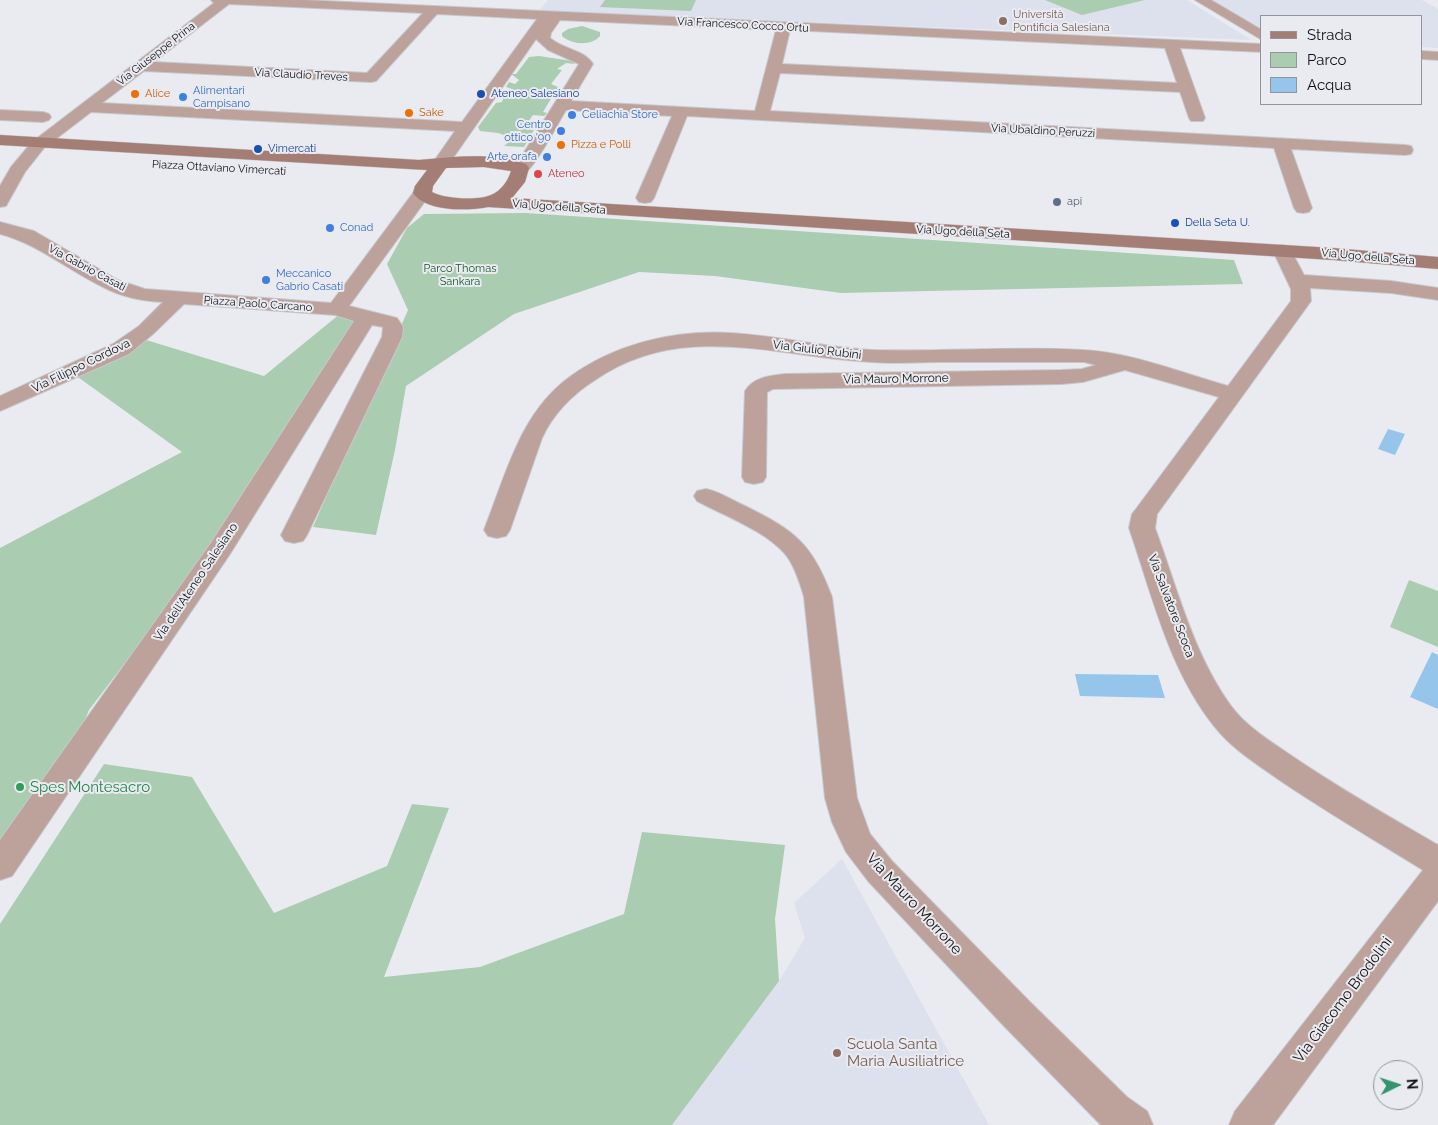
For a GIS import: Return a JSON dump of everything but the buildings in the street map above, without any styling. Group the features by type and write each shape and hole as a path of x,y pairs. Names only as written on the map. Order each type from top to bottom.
{"street":[{"name":"Via Francesco Cocco Ortu","path":"218,0 1260,48"},
{"name":"Via Giuseppe Prina","path":"86,107 225,0"},
{"path":"1202,0 1260,35"},
{"name":"Via Claudio Treves","path":"139,66 371,78 432,11"},
{"path":"294,535 392,336 393,327 390,322 338,310 520,50 551,16"},
{"path":"489,202 500,198 510,189 519,175 520,168 530,156 586,64 583,59 547,44 543,39 551,16"},
{"path":"761,116 784,27"},
{"path":"1171,44 1197,118"},
{"path":"520,50 566,53"},
{"path":"1423,55 1438,56"},
{"path":"773,68 1186,88"},
{"name":"Via Ubaldino Peruzzi","path":"562,105 1405,150"},
{"path":"0,202 12,178 28,156 86,107 465,127"},
{"path":"645,198 682,112"},
{"path":"0,115 43,117"},
{"name":"Piazza Ottaviano Vimercati","path":"0,140 419,165 430,178"},
{"path":"1280,142 1303,208"},
{"name":"Piazza Ottaviano Vimercati","path":"0,154 399,178 430,178"},
{"path":"430,178 492,162 509,164 520,168"},
{"name":"Via Ugo della Seta","path":"430,178 426,197 444,202 489,202 1282,251 1438,263"},
{"name":"Via Ugo della Seta","path":"510,189 1334,237 1438,247"},
{"name":"Via Gabrio Casati","path":"0,228 27,234 122,289 150,297 178,299"},
{"path":"1282,251 1298,280 1391,287 1438,294"},
{"name":"Via Salvatore Scoca","path":"1298,280 1302,294 1298,305 1145,514 1142,528 1182,640 1210,697 1221,714 1246,739 1300,778 1438,862"},
{"name":"Piazza Paolo Carcano","path":"178,299 338,310"},
{"name":"Via Filippo Cordova","path":"0,404 127,345 146,330 178,299"},
{"name":"Via dell'Ateneo Salesiano","path":"0,866 221,548 366,318"},
{"name":"Via Giulio Rubini","path":"497,530 530,441 538,424 553,405 573,384 598,366 641,349 671,342 707,338 729,339 871,356 1084,356 1124,363 1233,394"},
{"name":"Via Mauro Morrone","path":"754,477 756,391 760,386 768,383 785,381 1061,377 1104,370 1124,363"},
{"name":"Via Mauro Morrone","path":"706,496 780,536 793,547 811,575 818,597 841,798 848,822 858,843 880,871 1016,1013 1113,1110 1133,1125"},
{"name":"Via Giacomo Brodolini","path":"1249,1125 1438,875"}],"shaded area":[{"name":"Università Pontificia Salesiana","path":"548,0 1187,0 1251,40 539,11"},
{"path":"1213,0 1422,0 1438,9 1438,48 1423,47 1423,15 1260,15 1260,28"},
{"name":"Scuola Santa Maria Ausiliatrice","path":"842,859 989,1125 672,1125 779,981 805,938 794,903"}],"green space":[{"path":"605,0 696,0 691,11 600,7"},
{"path":"1045,0 1145,0 1082,15"},
{"path":"582,26 600,32 600,36 587,43 576,43 562,36 562,33 568,29"},
{"path":"539,56 572,61 575,64 566,63 557,69 562,70 551,84 558,87 543,112 547,113 544,116 533,115 524,128 534,130 524,147 504,146 509,142 507,136 480,131 478,127 496,103 502,102 504,96 512,89 506,87 509,82 515,84 519,80 511,74 516,74 529,57"},
{"name":"Parco Thomas Sankara","path":"526,213 1234,260 1243,284 841,293 715,276 639,272 514,314 406,386 395,450 376,535 313,527 408,310 387,264 407,228 424,214"},
{"path":"341,313 361,319 225,532 89,710 81,729 0,846 0,548 182,452 75,375 143,339 264,376"},
{"path":"1409,580 1438,591 1438,647 1390,627"},
{"path":"104,764 192,777 274,913 387,866 412,804 449,808 384,977 480,967 624,914 642,832 785,845 775,919 779,981 672,1125 0,1125 0,924"}],"water":[{"path":"1388,429 1405,434 1395,455 1378,449"},
{"path":"1432,652 1438,655 1438,709 1410,697"},
{"path":"1075,674 1158,675 1165,698 1080,696"}],"place":[{"name":"Università Pontificia Salesiana","path":"1003,21"},
{"name":"Alice","path":"135,94"},
{"name":"Ateneo Salesiano","path":"481,94"},
{"name":"Alimentari Campisano","path":"183,97"},
{"name":"Sake","path":"409,113"},
{"name":"Celiachia Store","path":"572,115"},
{"name":"Centro ottico '90","path":"561,131"},
{"name":"Pizza e Polli","path":"561,145"},
{"name":"Vimercati","path":"258,149"},
{"name":"Arte orafa","path":"547,157"},
{"name":"Ateneo","path":"538,174"},
{"name":"api","path":"1057,202"},
{"name":"Della Seta U.","path":"1175,223"},
{"name":"Conad","path":"330,228"},
{"name":"Meccanico Gabrio Casati","path":"266,280"},
{"name":"Spes Montesacro","path":"20,787"},
{"name":"Scuola Santa Maria Ausiliatrice","path":"837,1053"}]}
